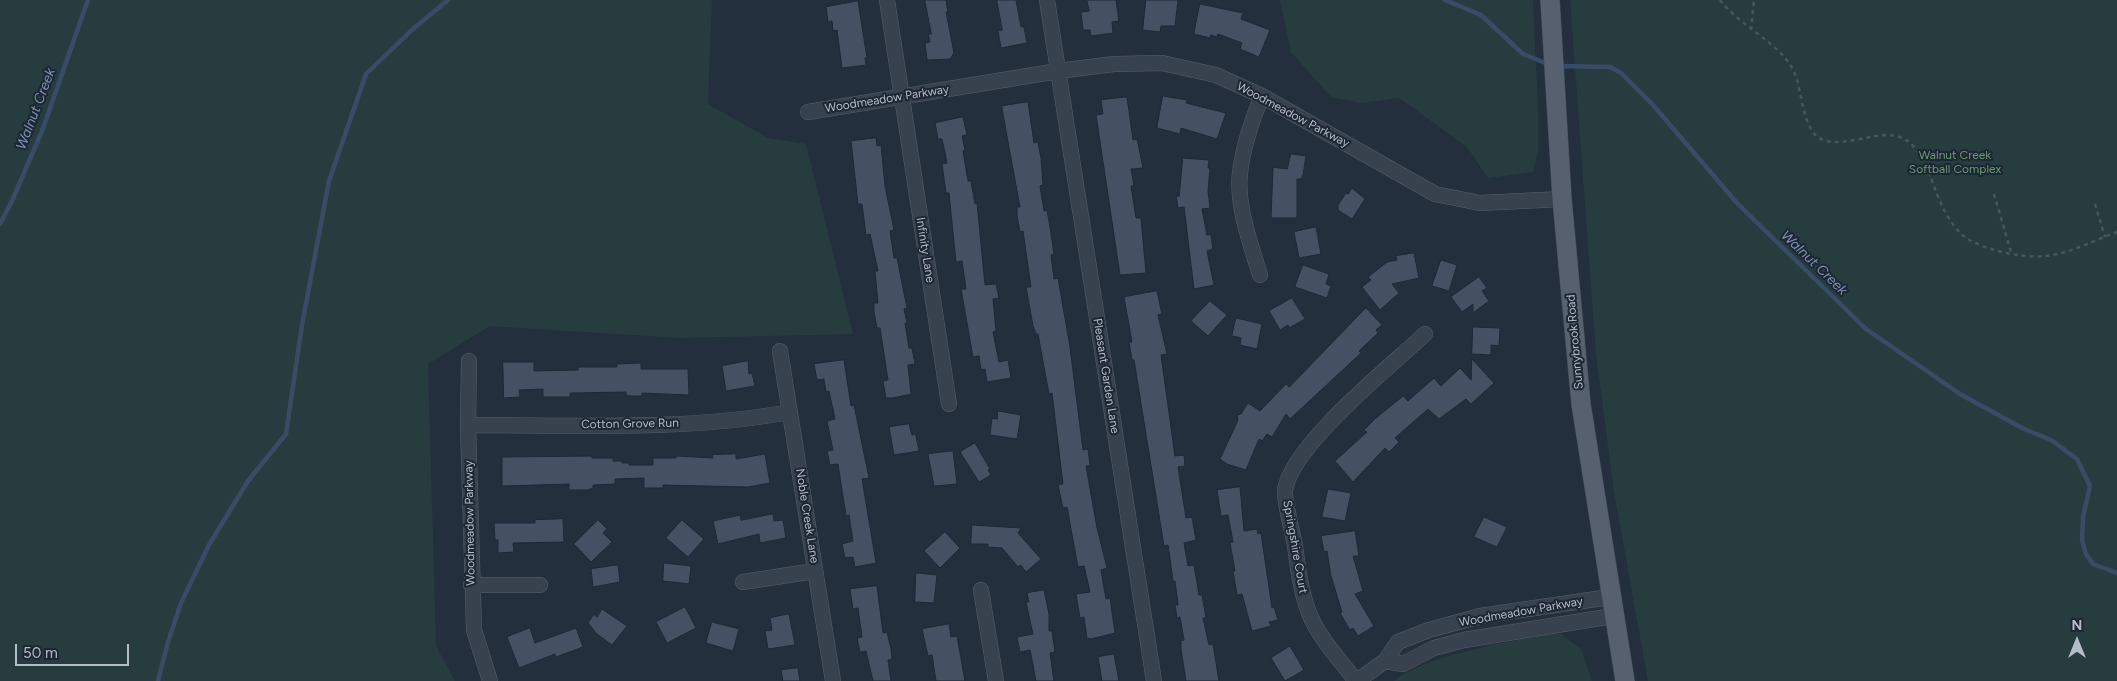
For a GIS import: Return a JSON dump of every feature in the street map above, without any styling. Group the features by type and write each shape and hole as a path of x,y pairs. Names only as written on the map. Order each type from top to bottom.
{"main road":[{"name":"Sunnybrook Road","path":"1550,3 1562,199 1581,404 1624,681"}],"street":[{"name":"Infinity Lane","path":"887,0 949,404"},
{"name":"Pleasant Garden Lane","path":"1047,0 1154,681"},
{"name":"Woodmeadow Parkway","path":"808,112 1058,71 1114,64 1162,63 1216,76 1262,96 1436,194 1480,203 1562,199"},
{"path":"1260,275 1244,223 1240,175 1252,122 1262,96"},
{"name":"Springshire Court","path":"1357,681 1321,635 1309,614 1300,582 1285,491 1294,470 1309,444 1342,410 1425,334"},
{"name":"Noble Creek Lane","path":"780,351 833,681"},
{"name":"Woodmeadow Parkway","path":"469,361 468,425 471,585 474,630 490,681"},
{"name":"Cotton Grove Run","path":"468,425 679,424 727,421 790,412"},
{"path":"743,582 815,571"},
{"path":"471,585 540,584"},
{"path":"981,590 996,681"},
{"name":"Woodmeadow Parkway","path":"1357,681 1385,661 1398,642 1429,630 1480,616 1610,597"},
{"path":"1480,616 1484,636"},
{"name":"Woodmeadow Parkway","path":"1385,661 1403,664 1434,648 1484,636 1613,616"}],"path":[{"path":"1720,0 1736,18 1778,51 1795,72 1808,120 1818,137 1830,141 1887,136 1902,138 1909,142 1920,156 1944,210 1962,234 1984,246 2010,252 2045,256 2117,232"},
{"path":"1751,30 1754,0"},
{"path":"1994,194 2010,252"},
{"path":"2095,204 2105,237"}],"green space":[{"path":"0,0 712,0 708,104 768,138 806,144 853,334 680,338 490,326 428,364 436,646 455,681 0,681"},
{"path":"1280,0 1533,0 1538,151 1533,172 1488,178 1467,147 1399,98 1362,103 1331,97 1291,52"},
{"name":"Walnut Creek Softball Complex","path":"1570,0 2117,0 2117,681 1648,681 1614,492 1596,354"},
{"path":"1558,632 1581,649 1592,681 1394,681 1428,663 1449,656 1496,644"}],"building":[{"path":"925,0 946,0 948,12 946,12 954,53 950,59 927,60 925,43 930,42 928,34 931,34"},
{"path":"997,0 1016,0 1021,27 1024,27 1027,43 1001,48 998,31 1002,30"},
{"path":"1087,0 1116,0 1119,21 1112,22 1113,33 1091,36 1090,30 1083,30 1081,12 1089,11"},
{"path":"1146,0 1178,0 1175,26 1161,26 1160,32 1143,30"},
{"path":"858,1 867,58 865,58 866,65 842,68 837,30 833,31 832,21 828,22 826,7"},
{"path":"1200,4 1243,13 1241,19 1270,30 1259,57 1240,49 1242,43 1218,34 1217,37 1211,35 1210,38 1194,34"},
{"path":"1163,96 1187,100 1186,103 1226,113 1217,139 1181,128 1180,134 1157,128"},
{"path":"1127,97 1133,140 1137,139 1143,168 1131,169 1134,186 1131,186 1136,218 1141,218 1146,273 1120,275 1096,115 1103,114 1101,100"},
{"path":"1028,102 1034,143 1038,142 1041,158 1043,185 1040,186 1044,211 1047,210 1050,227 1054,254 1051,255 1054,279 1058,278 1070,347 1083,450 1088,449 1090,465 1086,466 1097,528 1107,568 1101,570 1106,599 1110,598 1115,633 1091,639 1087,638 1084,617 1080,618 1076,594 1090,592 1084,566 1078,567 1067,507 1063,508 1058,485 1063,484 1052,393 1049,394 1038,334 1036,334 1033,326 1026,287 1031,287 1023,231 1020,232 1017,216 1017,207 1020,207 1002,109 1002,106"},
{"path":"963,117 967,135 962,136 965,150 963,151 968,181 971,181 975,204 977,203 985,285 996,284 999,298 993,299 996,331 993,332 999,362 1008,360 1011,378 987,382 985,369 981,370 979,356 973,357 961,289 966,289 962,261 956,262 949,193 946,193 942,164 947,163 942,139 938,139 935,123"},
{"path":"876,138 877,146 881,145 885,186 894,230 890,231 894,258 897,258 907,308 904,309 907,323 905,323 909,348 912,348 915,364 908,365 911,394 893,398 886,398 883,381 888,380 880,328 877,328 874,312 874,303 878,303 875,271 878,271 870,234 866,235 862,204 858,204 851,141"},
{"path":"1291,154 1306,156 1303,175 1301,179 1297,179 1297,218 1271,218 1273,167 1287,169"},
{"path":"1183,158 1209,160 1208,168 1210,168 1208,191 1210,208 1202,209 1207,235 1211,235 1213,249 1207,251 1214,285 1194,289 1184,207 1178,208 1176,196 1179,196"},
{"path":"1352,188 1365,199 1352,219 1338,210 1338,205"},
{"path":"1316,227 1321,254 1299,258 1294,232"},
{"path":"1414,253 1419,278 1392,284 1399,293 1380,310 1362,287 1371,280 1368,277 1387,262 1397,260 1396,256"},
{"path":"1441,260 1457,265 1449,291 1432,286"},
{"path":"1303,265 1329,274 1326,284 1331,286 1327,298 1295,287"},
{"path":"1479,277 1487,288 1482,291 1489,301 1473,313 1473,304 1462,312 1451,297"},
{"path":"1157,291 1162,314 1158,315 1167,354 1161,355 1175,456 1184,455 1185,466 1178,467 1186,518 1192,517 1196,540 1184,543 1188,566 1194,565 1199,595 1202,595 1206,618 1203,618 1209,645 1213,644 1219,681 1186,681 1181,649 1181,641 1184,640 1180,617 1177,618 1175,605 1178,605 1175,581 1173,581 1168,545 1164,546 1134,360 1132,360 1129,342 1132,342 1124,297"},
{"path":"1292,298 1305,319 1289,328 1288,325 1280,330 1269,311"},
{"path":"1210,301 1227,315 1208,336 1191,321"},
{"path":"1366,308 1382,325 1376,330 1378,333 1359,351 1361,353 1290,419 1286,414 1272,437 1267,434 1262,441 1259,439 1246,470 1227,464 1220,459 1238,420 1237,415 1241,414 1248,403 1260,411 1286,384 1289,387"},
{"path":"1236,318 1262,324 1257,349 1240,345 1241,338 1232,336"},
{"path":"1473,327 1500,328 1499,346 1491,345 1491,355 1472,354"},
{"path":"1472,359 1494,383 1471,404 1466,399 1439,419 1428,409 1395,438 1399,442 1389,452 1385,448 1353,482 1335,461 1367,432 1364,430 1403,396 1408,401 1434,378 1441,386 1460,368 1471,380"},
{"path":"844,360 851,406 854,405 869,478 862,479 876,563 855,567 853,557 845,558 842,544 853,541 849,515 846,516 838,464 830,465 827,451 833,450 827,421 835,419 829,391 826,392 824,379 817,380 814,364"},
{"path":"748,361 749,374 752,373 755,386 726,391 722,366"},
{"path":"503,362 534,362 534,371 578,370 578,367 617,367 617,364 641,363 641,369 688,369 689,395 642,393 642,396 630,396 626,395 626,392 570,393 570,397 543,397 543,389 519,390 520,397 504,398"},
{"path":"998,411 1021,415 1017,439 990,435 992,418 997,419"},
{"path":"909,424 912,435 915,434 916,436 919,451 894,455 889,427"},
{"path":"975,443 990,469 988,470 991,475 979,482 960,452"},
{"path":"953,451 957,484 934,486 928,454"},
{"path":"736,454 736,459 765,454 770,483 748,487 663,485 663,488 644,488 644,478 615,479 615,484 593,485 593,488 588,490 569,490 569,484 502,486 502,457 592,456 592,458 613,458 613,461 622,461 622,463 629,463 629,465 653,465 653,458 676,458 676,456 713,458 712,455"},
{"path":"1240,487 1244,531 1257,529 1258,534 1261,533 1272,608 1274,607 1278,620 1269,622 1271,626 1252,631 1242,594 1237,595 1230,543 1233,542 1228,515 1221,516 1217,490"},
{"path":"1328,489 1351,493 1345,521 1322,517"},
{"path":"773,514 774,521 783,520 786,538 760,543 759,534 718,544 713,521 740,515 741,520"},
{"path":"1484,517 1507,527 1497,547 1474,537"},
{"path":"563,519 564,542 513,543 514,552 498,553 498,540 495,540 494,523 535,523 535,520"},
{"path":"598,520 607,529 603,533 612,542 591,562 574,544"},
{"path":"682,520 704,539 688,557 666,538"},
{"path":"972,525 1021,528 1018,533 1041,559 1026,572 1021,565 1018,567 1002,548 988,547 988,544 971,544"},
{"path":"1355,531 1359,556 1353,556 1363,591 1355,594 1374,626 1358,636 1353,628 1350,630 1340,613 1342,612 1331,576 1327,551 1324,552 1321,536"},
{"path":"945,532 960,548 940,568 924,551"},
{"path":"664,563 691,566 689,584 663,581"},
{"path":"618,565 620,582 593,587 591,569"},
{"path":"916,573 937,575 934,603 915,602"},
{"path":"877,586 883,633 887,632 891,649 892,659 888,660 891,681 873,681 866,651 860,652 857,638 862,637 858,608 853,609 850,589"},
{"path":"1044,590 1049,614 1049,631 1052,631 1055,652 1050,653 1054,681 1036,681 1030,650 1020,652 1017,637 1033,634 1026,602 1029,602 1027,593"},
{"path":"685,607 696,628 667,643 656,622"},
{"path":"602,609 627,626 612,645 597,634 588,623 594,614 597,617"},
{"path":"789,614 795,645 768,649 765,631 772,630 770,618"},
{"path":"712,622 739,629 733,651 706,643"},
{"path":"949,624 951,637 957,636 965,681 936,681 932,655 928,656 922,629"},
{"path":"530,628 535,643 576,628 583,647 556,657 555,654 519,668 507,637"},
{"path":"1290,646 1304,670 1285,681 1271,658"},
{"path":"1114,654 1119,681 1102,681 1098,657"},
{"path":"798,668 800,681 783,681 781,670"}],"waterway":[{"name":"Walnut Creek","path":"0,224 42,131 88,0"},
{"path":"158,681 181,603 209,545 248,481 286,434 302,325 329,181 366,74 414,28 448,0"},
{"name":"Walnut Creek","path":"1445,0 1481,15 1523,54 1548,64"},
{"name":"Walnut Creek","path":"1558,66 1610,67 1621,73 1653,105 1737,203 1866,329 1960,394 2022,428 2051,440 2077,459 2090,486 2083,517 2082,540 2086,554 2093,564 2117,573"}]}
